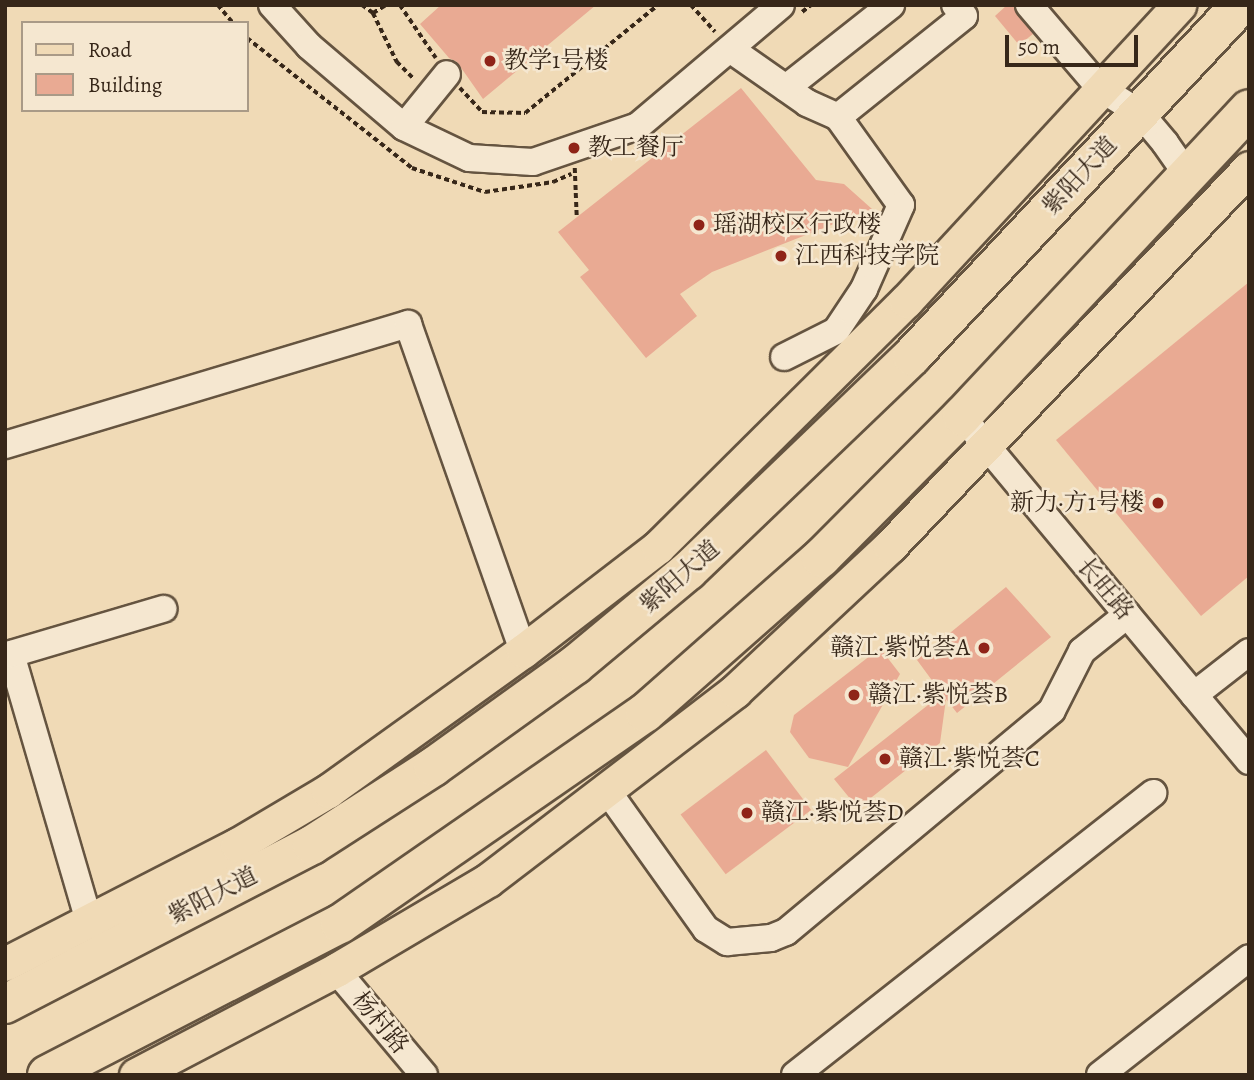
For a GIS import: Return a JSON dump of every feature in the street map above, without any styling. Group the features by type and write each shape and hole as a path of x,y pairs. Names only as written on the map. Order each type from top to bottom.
{"highway":[{"name":"紫阳大道","path":"5,1004 312,845 433,767 575,665 688,571 793,474 912,356 1240,5"},
{"path":"67,1070 340,924 645,713 821,558 962,416 1249,109"}],"main road":[{"path":"5,964 328,791 523,651 657,547 906,301 1100,88 1180,5"},
{"path":"136,1075 336,970 488,880 736,691 890,546 1249,168"}],"street":[{"path":"272,5 309,46 404,127 469,158 533,162 579,162 638,126 730,48 787,13"},
{"path":"786,88 891,5"},
{"path":"838,117 964,16 955,5"},
{"path":"1030,5 1100,88 1140,113 1182,167 1171,192"},
{"path":"730,48 786,88 838,117 901,205 864,289 836,331 784,357"},
{"path":"404,127 428,93 447,74"},
{"path":"5,445 408,324 523,651"},
{"name":"长旺路","path":"962,416 1249,761"},
{"path":"89,921 11,654 163,609"},
{"path":"606,789 706,929 727,942 771,939 786,932 1052,710 1082,652 1127,615"},
{"path":"1194,695 1249,652"},
{"path":"795,1075 1153,793"},
{"path":"1100,1075 1249,958"},
{"name":"杨村路","path":"336,970 424,1075"}],"path":[{"path":"218,5 231,21"},
{"path":"362,5 373,13 397,62 428,93"},
{"path":"373,13 386,5"},
{"path":"400,5 447,74 482,112 524,113 658,5"},
{"path":"691,5 730,48"},
{"path":"787,13 811,5"},
{"path":"248,39 412,168 485,192 553,182 579,162"},
{"path":"577,218 579,162"}],"building":[{"name":"教学1号楼","path":"441,5 596,5 483,99 457,62 449,58 420,24"},
{"path":"1007,5 1014,5 1033,34 1019,45 995,16"},
{"name":"瑶湖校区行政楼","path":"741,88 816,180 844,184 872,209 712,272 680,294 697,316 646,358 580,277 589,270 558,232"},
{"path":"1249,282 1249,576 1201,616 1056,440"},
{"path":"1006,587 1051,637 957,713 946,699 940,743 867,801 852,801 834,779 942,694 917,660"},
{"name":"赣江·紫悦荟B","path":"880,648 900,674 848,767 809,758 790,732 794,715"},
{"name":"赣江·紫悦荟D","path":"766,750 811,810 726,874 681,814"}],"place":[{"name":"教学1号楼","path":"490,61"},
{"name":"教工餐厅","path":"574,148"},
{"name":"瑶湖校区行政楼","path":"699,225"},
{"name":"江西科技学院","path":"781,256"},
{"name":"新力·方1号楼","path":"1158,503"},
{"name":"赣江·紫悦荟A","path":"984,648"},
{"name":"赣江·紫悦荟B","path":"854,695"},
{"name":"赣江·紫悦荟C","path":"885,759"},
{"name":"赣江·紫悦荟D","path":"747,813"}]}
